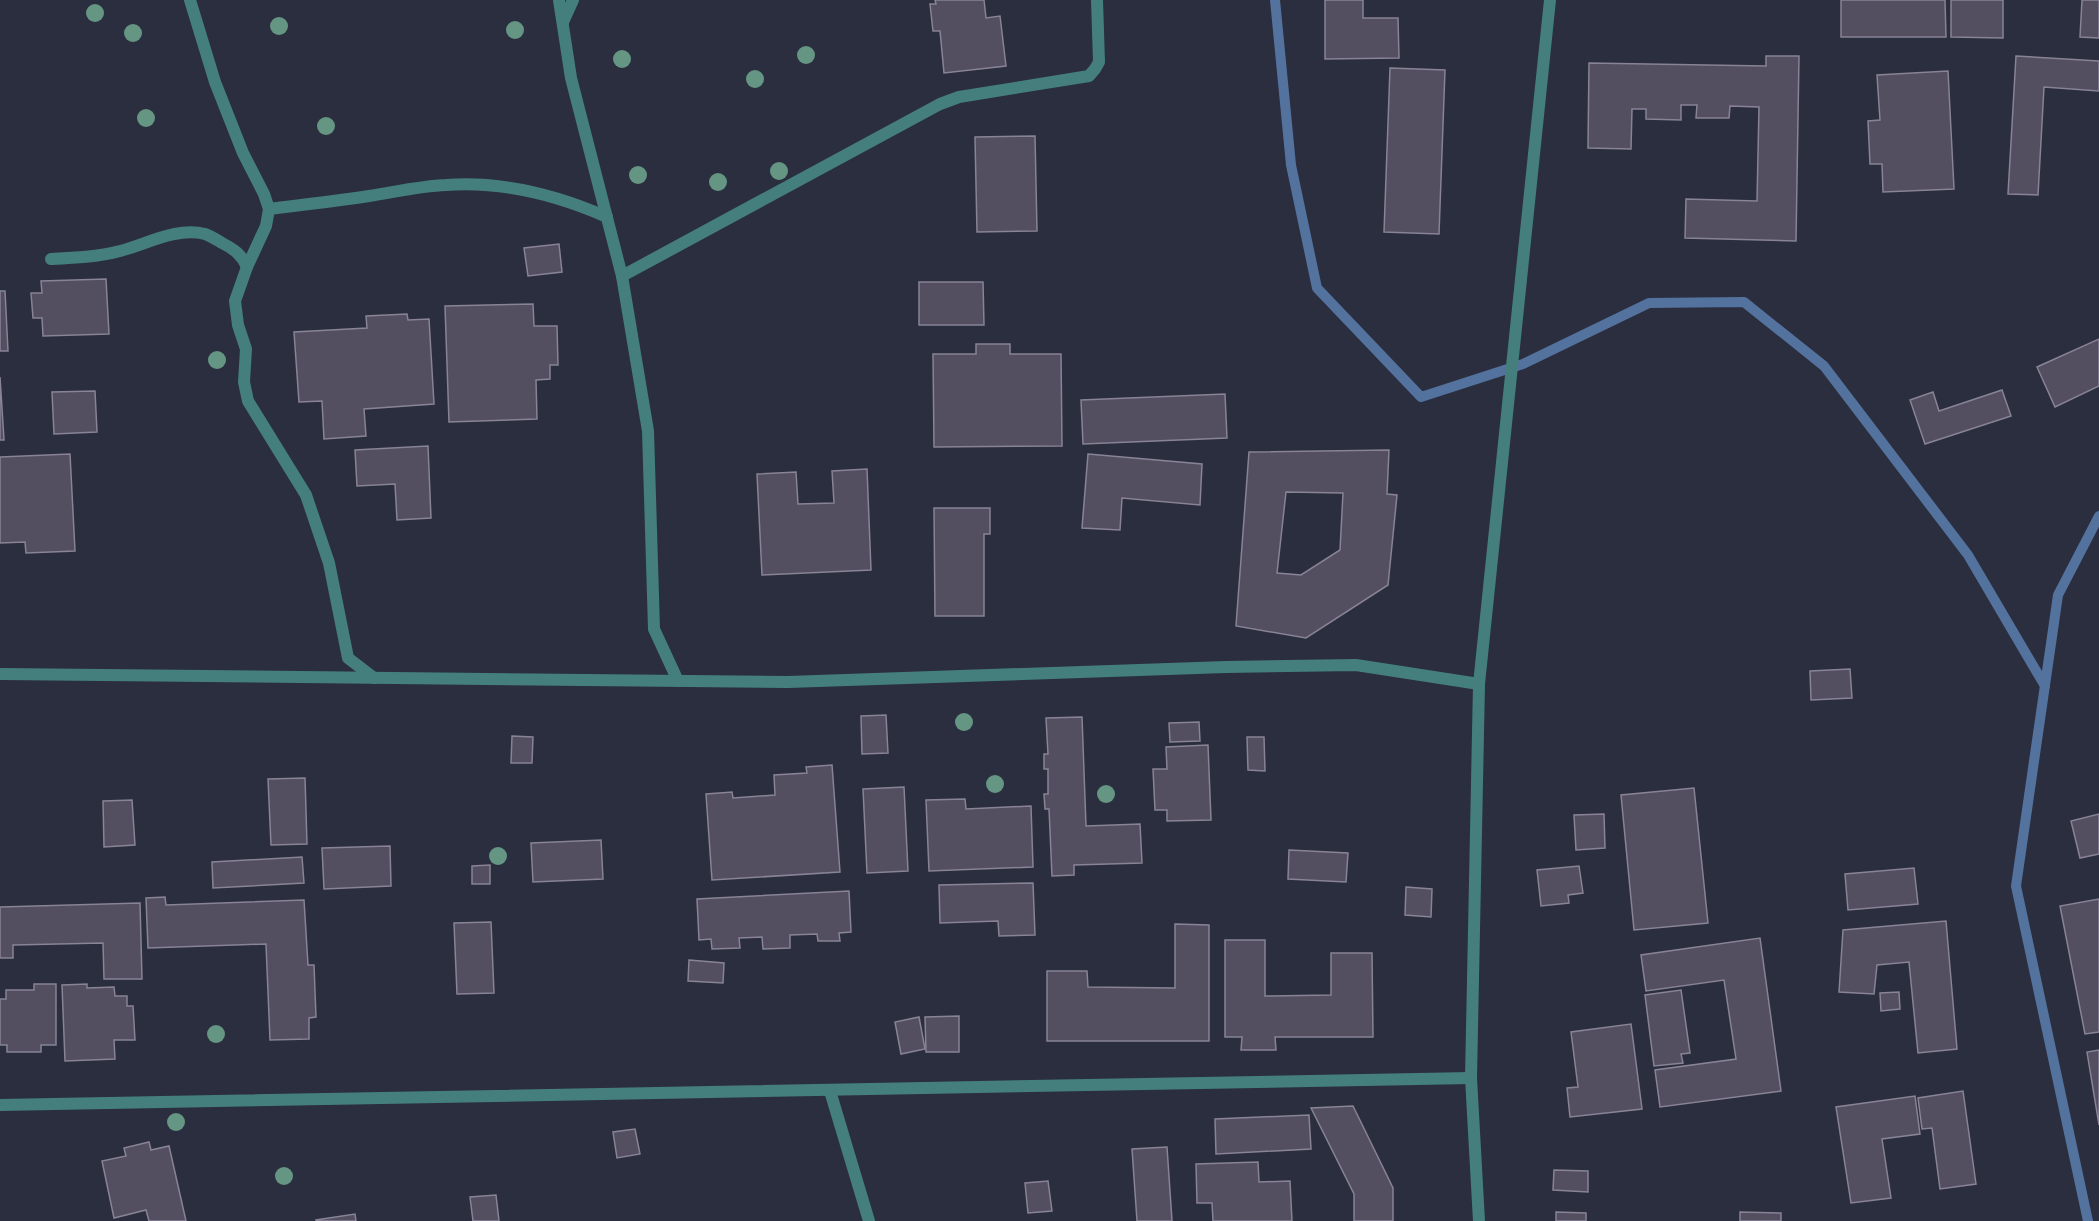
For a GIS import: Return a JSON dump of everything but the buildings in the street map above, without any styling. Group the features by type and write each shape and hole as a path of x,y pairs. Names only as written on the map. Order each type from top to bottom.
{"street":[{"path":"190,0 215,82 243,153 269,209 266,226 247,267 235,301 238,325 246,350 244,382 248,401 306,495 329,563 348,658 374,678"},
{"path":"558,0 571,78 622,276 648,431 654,629 678,681"},
{"path":"562,23 573,0"},
{"path":"622,276 940,104 959,97 1089,76 1099,62 1097,0"},
{"path":"1479,1221 1471,1078 1479,684 1550,0"},
{"path":"269,209 446,184 478,184 515,188 547,196 585,207 607,217"},
{"path":"51,260 97,256 156,239 183,234 205,234 243,256 247,267"},
{"path":"0,674 788,682 1356,664 1479,684"},
{"path":"0,1106 1471,1078"},
{"path":"830,1091 869,1221"}],"waterway":[{"path":"1275,0 1291,165 1317,288 1421,397 1523,364 1649,303 1744,302 1824,366 1968,555 2045,686"},
{"path":"2088,1221 2016,886 2058,595 2099,516"}]}
